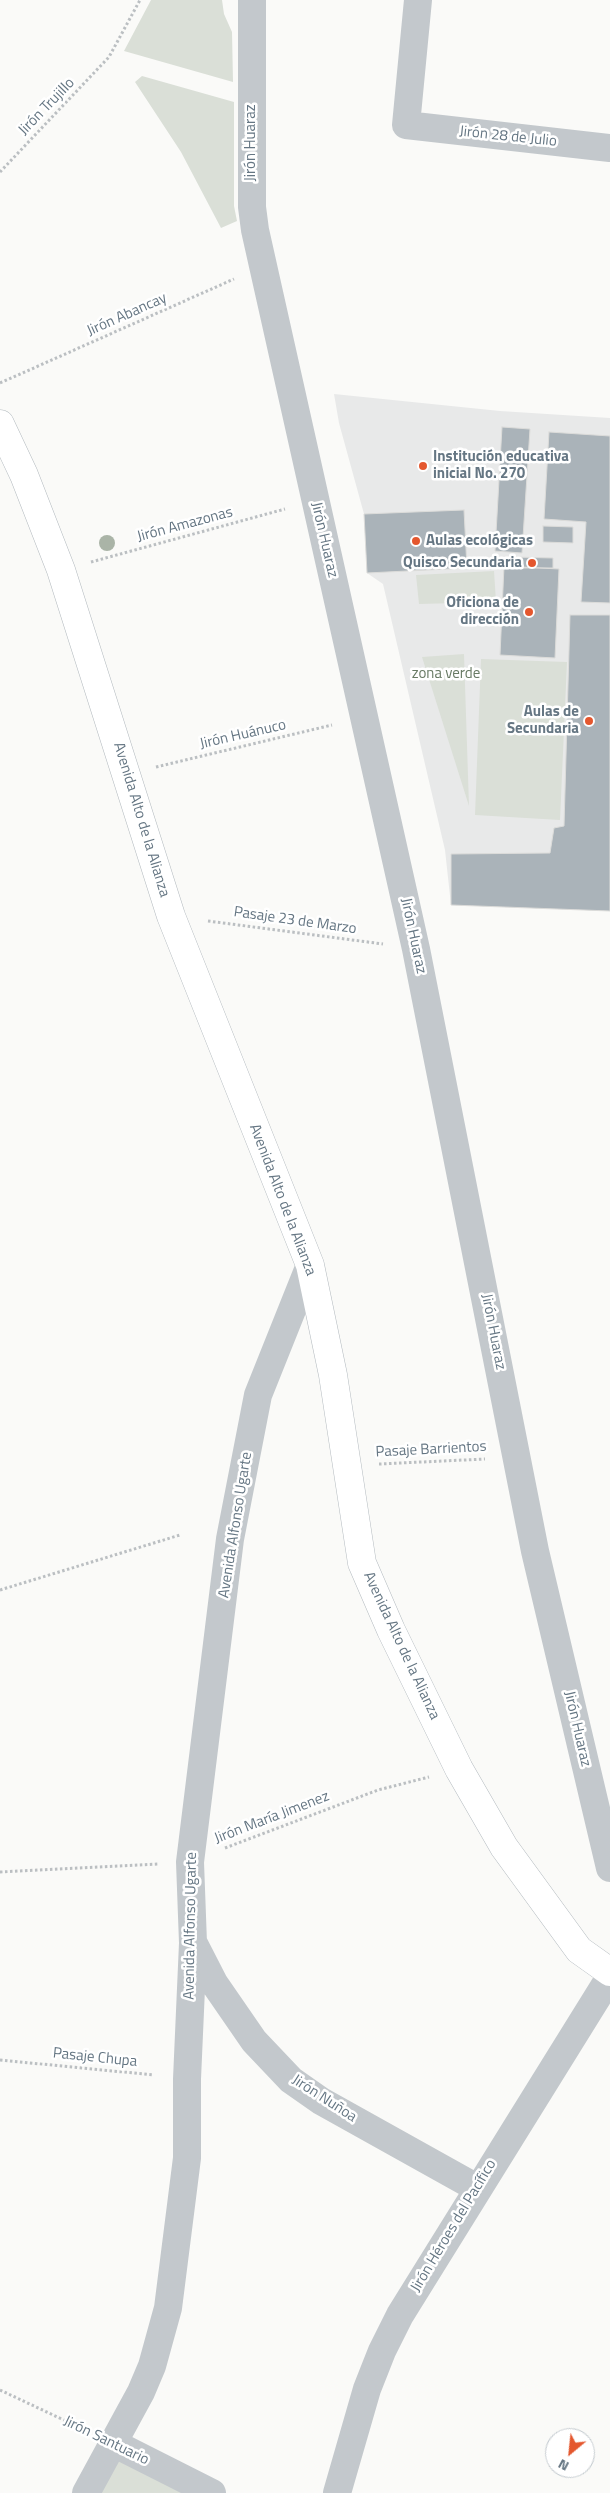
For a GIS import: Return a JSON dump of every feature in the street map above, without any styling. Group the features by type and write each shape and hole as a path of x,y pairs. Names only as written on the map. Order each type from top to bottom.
{"street":[{"name":"Jirón Huaraz","path":"252,0 252,207 262,267 416,949 538,1560 610,1868"},
{"name":"Jirón 28 de Julio","path":"418,0 406,125 610,148"},
{"name":"Avenida Alto de la Alianza","path":"0,424 24,475 61,570 171,916 310,1265 333,1376 362,1563 391,1630 459,1769 504,1847 574,1942 594,1962 610,1972"},
{"name":"Avenida Alfonso Ugarte","path":"86,2493 141,2392 152,2366 168,2308 187,2158 187,2078 193,1943 190,1862 230,1539 258,1395 310,1265"},
{"name":"Jirón Nuñoa","path":"193,1943 214,1983 254,2041 291,2080 320,2101 477,2188"},
{"name":"Jirón Héroes del Pacífico","path":"337,2493 368,2389 382,2351 400,2315 477,2188 610,1978"},
{"name":"Jirón Santuario","path":"113,2442 212,2493"}],"path":[{"name":"Jirón Trujillo","path":"0,172 109,57 140,0"},
{"name":"Jirón Abancay","path":"0,383 262,267"},
{"name":"Jirón Amazonas","path":"61,570 315,500"},
{"name":"Jirón Huánuco","path":"127,774 365,717"},
{"name":"Pasaje 23 de Marzo","path":"171,916 416,949"},
{"name":"Pasaje Barrientos","path":"346,1466 518,1457"},
{"path":"0,1590 180,1535"},
{"name":"Jirón María Jimenez","path":"0,1872 190,1862 255,1835 378,1790 459,1769"},
{"name":"Pasaje Chupa","path":"0,2060 187,2078"},
{"name":"Jirón Santuario","path":"0,2390 113,2442"}],"shaded area":[{"path":"334,394 500,411 610,418 610,911 451,905 445,850 383,584 367,573 364,514 339,423"}],"green space":[{"path":"151,0 222,0 224,14 232,32 233,82 124,51"},
{"path":"142,76 234,102 234,206 237,221 221,228 181,152 135,82"},
{"path":"494,571 496,602 419,604 416,575"},
{"name":"zona verde","path":"464,654 469,806 422,657"},
{"path":"481,659 567,662 560,820 475,815"},
{"path":"119,2456 193,2493 98,2493"}],"building":[{"path":"502,427 530,429 522,553 495,551"},
{"path":"549,432 610,436 610,603 581,602 586,522 544,519"},
{"name":"Aulas ecológicas","path":"464,510 467,568 367,573 364,514"},
{"path":"543,526 573,527 573,543 543,542"},
{"name":"Quisco Secundaria","path":"511,557 553,558 553,568 512,568"},
{"name":"Oficiona de dirección","path":"504,566 559,569 555,658 500,655"},
{"name":"Aulas de Secundaria","path":"570,615 610,615 610,911 451,905 451,854 550,853 554,828 564,826"}],"place":[{"name":"Institución educativa inicial No. 270","path":"423,466"},
{"name":"Aulas ecológicas","path":"416,541"},
{"name":"Quisco Secundaria","path":"532,563"},
{"name":"Oficiona de dirección","path":"529,612"},
{"name":"Aulas de Secundaria","path":"589,721"}]}
